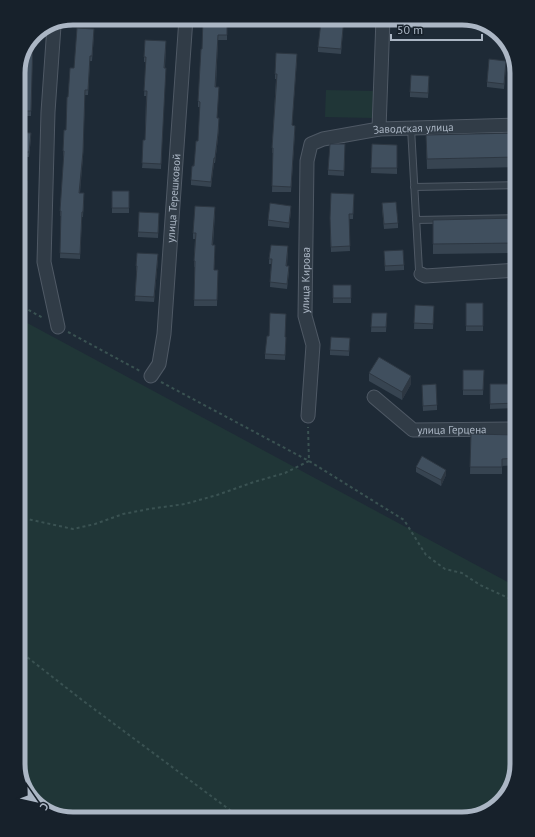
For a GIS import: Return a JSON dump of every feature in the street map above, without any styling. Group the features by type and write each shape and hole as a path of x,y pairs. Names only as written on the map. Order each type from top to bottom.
{"street":[{"name":"улица Терешковой","path":"151,376 159,364 164,334 186,25"},
{"path":"379,128 383,25"},
{"path":"54,30 48,112 44,262 58,327"},
{"name":"Заводская улица","path":"311,144 324,139 379,128 510,125"},
{"name":"улица Кирова","path":"308,416 313,345 305,316 307,162 311,144"},
{"path":"421,274 425,276 510,270"},
{"name":"улица Герцена","path":"374,397 413,430 510,429"}],"lane":[{"path":"411,128 419,270 421,274"},
{"path":"414,187 510,185"},
{"path":"416,220 510,218"}],"path":[{"path":"25,308 309,461 404,520 426,555 444,569 462,573 480,585 510,599"},
{"path":"308,416 309,461"},
{"path":"25,519 73,529 94,524 123,514 185,504 285,473 309,461"},
{"path":"25,655 82,700 233,812"}],"green space":[{"path":"326,90 373,91 372,118 325,117"},
{"path":"25,322 510,583 510,770 502,790 493,800 483,807 462,812 70,812 52,807 37,795 30,785 25,770"}],"building":[{"path":"203,25 227,25 227,35 218,35 215,87 219,87 217,118 219,118 211,182 191,180 196,141 198,141 200,102 198,101"},
{"path":"321,25 343,25 341,49 318,47"},
{"path":"77,28 94,29 92,56 90,56 88,90 85,90 83,152 79,193 84,193 80,254 60,253 60,211 64,130 66,130 70,68 74,68"},
{"path":"145,40 166,41 161,164 142,163 143,140 145,140 147,91 144,91 146,57 144,57"},
{"path":"33,48 31,111 25,111 25,70"},
{"path":"276,53 297,54 292,125 295,126 291,187 272,186 272,148 277,74 275,74"},
{"path":"489,59 506,61 504,84 487,82"},
{"path":"411,75 429,76 428,93 410,92"},
{"path":"25,133 31,133 29,152 25,152"},
{"path":"510,133 510,157 427,159 426,135"},
{"path":"330,144 345,144 344,171 328,170"},
{"path":"372,144 397,145 397,168 371,168"},
{"path":"25,181 27,181 27,193 25,193"},
{"path":"112,191 129,191 129,208 112,208"},
{"path":"331,193 354,194 353,214 349,214 350,246 331,247"},
{"path":"396,202 398,223 384,224 382,203"},
{"path":"270,203 291,206 289,223 268,220"},
{"path":"195,206 215,207 212,245 215,245 214,270 218,270 217,300 194,300 196,233 193,233"},
{"path":"139,212 159,213 158,233 138,232"},
{"path":"510,218 510,243 433,244 433,220"},
{"path":"271,245 288,246 286,266 289,266 287,284 270,282 272,259 269,259"},
{"path":"403,250 404,265 385,266 384,251"},
{"path":"137,253 158,254 154,297 135,296"},
{"path":"333,285 351,285 351,298 333,298"},
{"path":"508,302 510,302 510,316 509,316"},
{"path":"466,303 483,303 483,326 466,326"},
{"path":"415,305 434,306 433,324 414,323"},
{"path":"270,313 286,314 285,355 265,354 267,336 269,336"},
{"path":"372,313 387,313 386,327 371,327"},
{"path":"331,337 350,338 349,351 330,350"},
{"path":"379,357 411,376 402,392 369,373"},
{"path":"463,370 484,370 483,390 463,390"},
{"path":"436,384 437,405 423,406 422,385"},
{"path":"490,384 510,384 510,403 490,404"},
{"path":"471,434 510,435 510,458 502,459 502,467 470,467"},
{"path":"422,456 446,470 441,480 416,467"}]}
